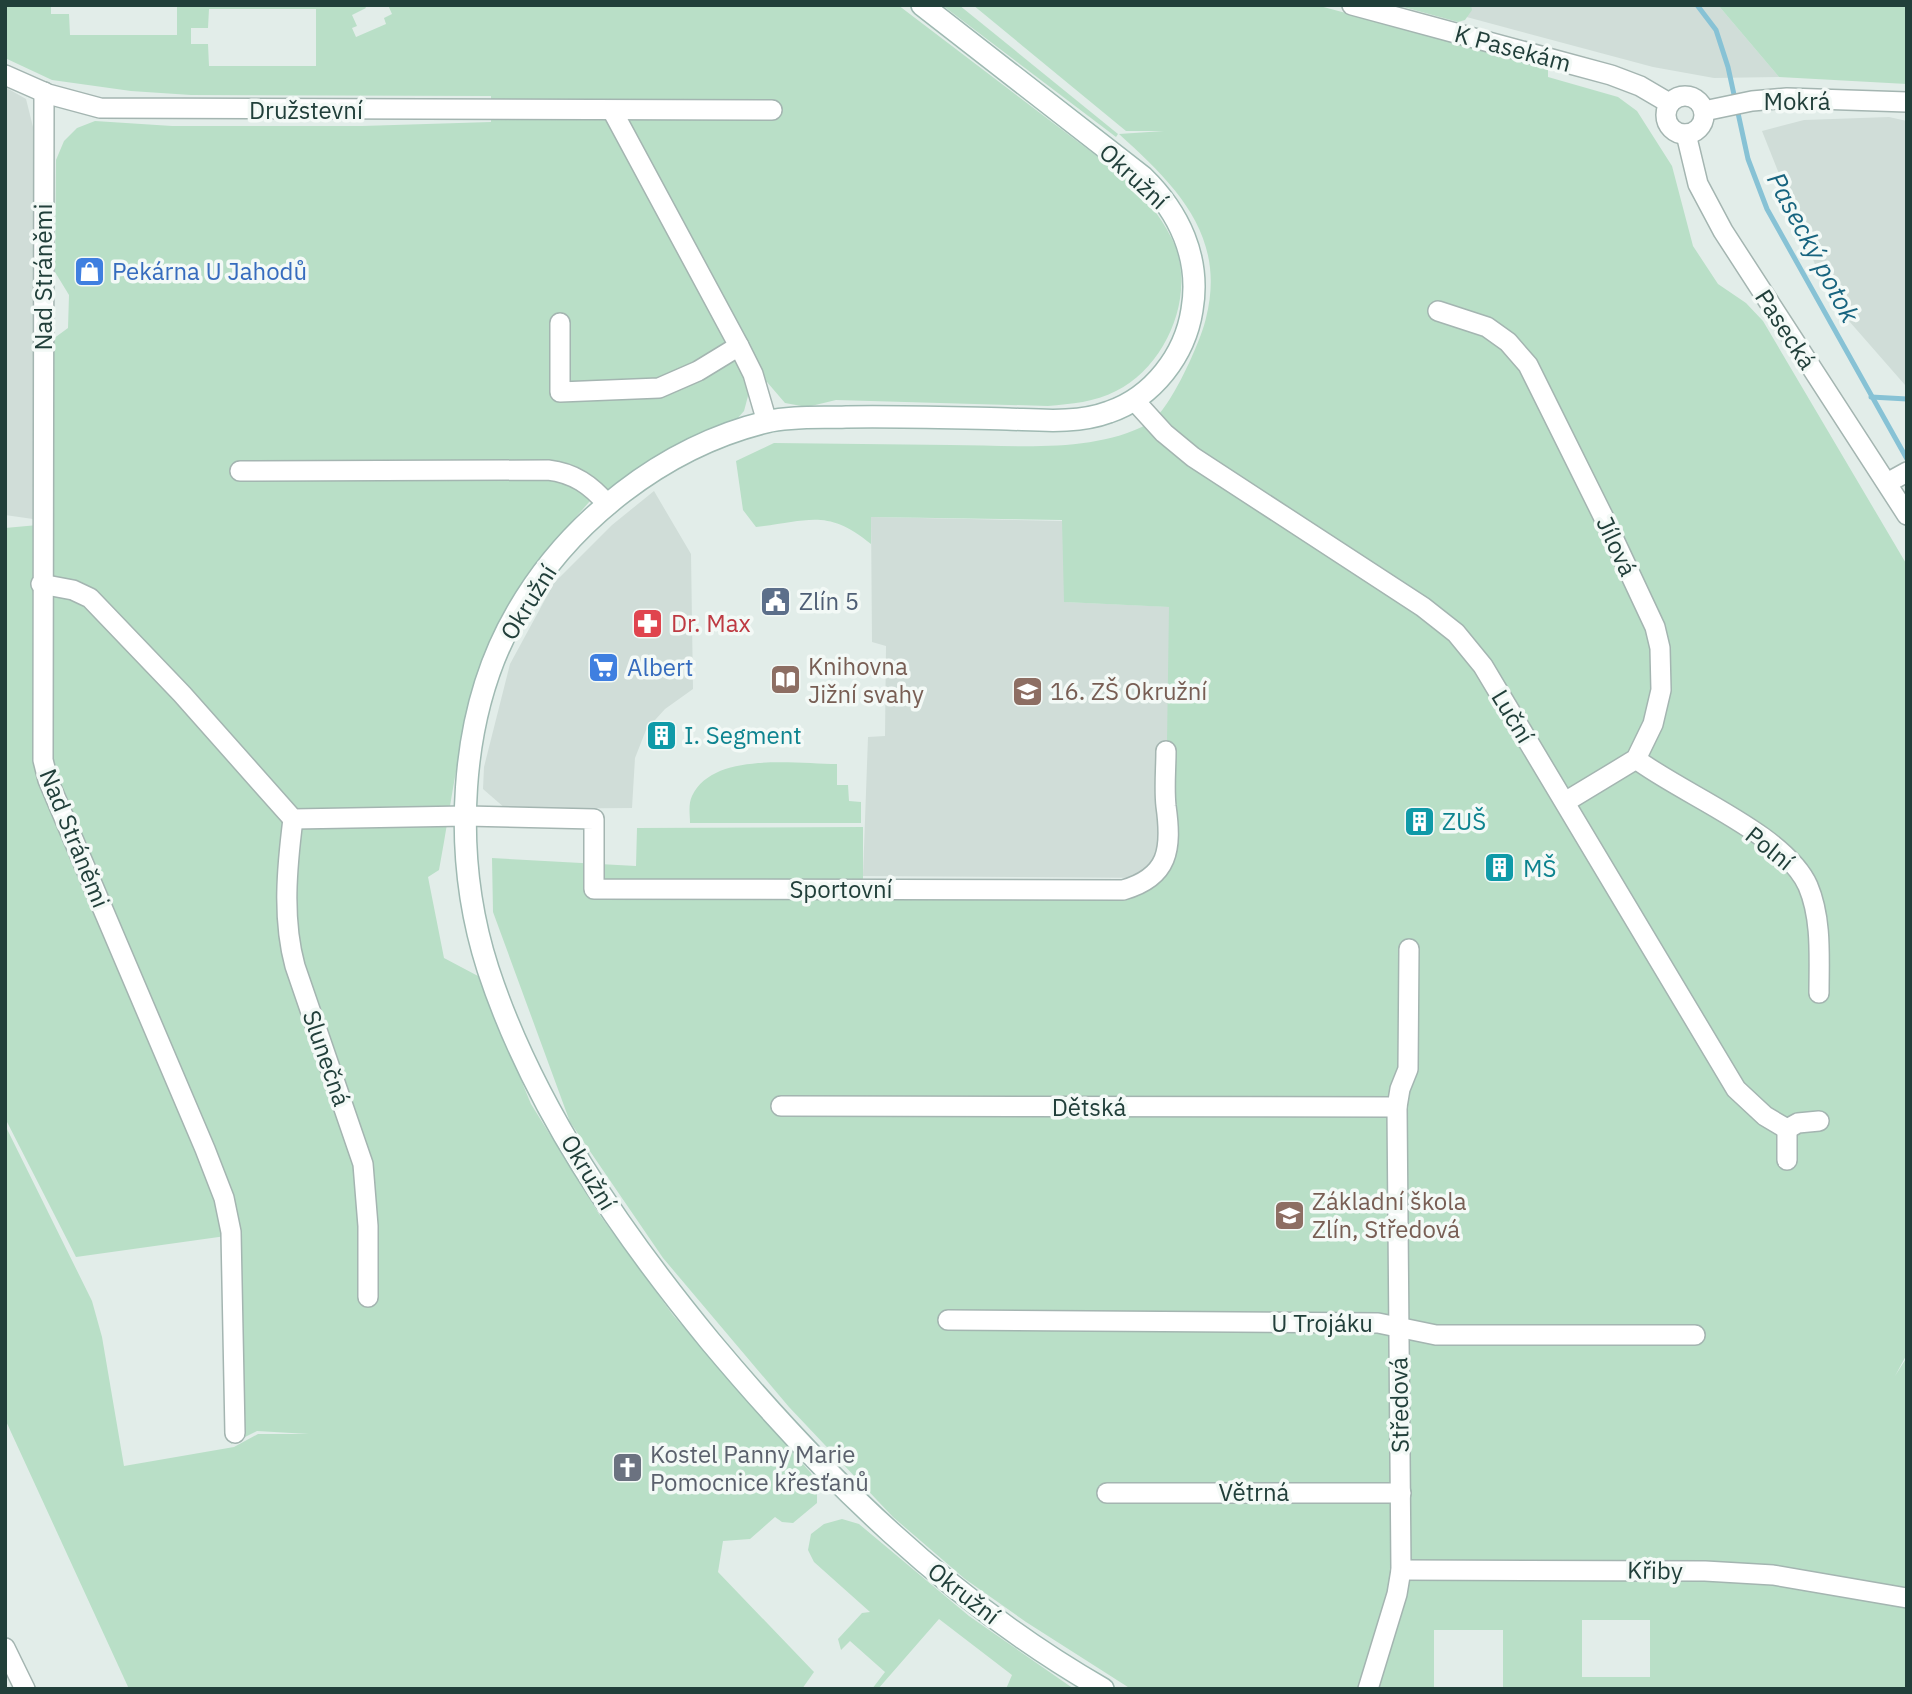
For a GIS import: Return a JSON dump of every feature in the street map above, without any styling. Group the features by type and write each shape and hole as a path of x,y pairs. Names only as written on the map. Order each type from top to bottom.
{"street":[{"name":"Okružní","path":"922,5 1143,177 1174,214 1192,259 1192,314 1176,356 1157,381 1134,400 1111,412 1073,419 882,416 767,422 706,444 631,485 576,534 541,575 516,612 502,642 487,677 476,720 466,816 466,849 475,920 486,964 509,1026 546,1101 627,1235 762,1403 844,1488 966,1597 1033,1646 1103,1689"},
{"name":"K Pasekám","path":"1352,5 1611,75 1640,86 1670,103"},
{"name":"Družstevní","path":"5,75 44,92 100,108 613,112 772,110"},
{"name":"Nad Stráněmi","path":"44,92 41,584 41,733 44,769 205,1149 228,1211 235,1433"},
{"path":"1686,96 1698,101 1704,111 1700,127 1686,134 1674,131 1667,121 1670,103 1686,96"},
{"name":"Mokrá","path":"1704,111 1735,104 1787,98 1901,104"},
{"path":"613,112 753,374 767,422"},
{"name":"Pasecká","path":"1686,134 1698,184 1723,232 1898,477 1907,515"},
{"name":"Jílová","path":"1438,311 1487,327 1508,342 1528,365 1655,627 1660,648 1661,690 1653,724 1636,759"},
{"path":"560,324 561,391 659,388 698,371 739,346"},
{"name":"Luční","path":"1134,400 1164,433 1193,457 1423,607 1456,633 1483,666 1736,1089 1765,1116 1787,1129"},
{"path":"240,471 548,470 573,475 596,491 608,505"},
{"path":"41,584 73,590 90,598 182,694 293,820 466,816"},
{"name":"Sportovní","path":"466,816 594,819 594,889 1123,890 1144,884 1160,869 1168,849 1166,751"},
{"path":"1565,802 1636,759"},
{"name":"Polní","path":"1636,759 1763,838 1796,866 1808,886 1815,911 1819,993"},
{"name":"Slunečná","path":"293,820 288,856 289,936 295,966 363,1164 368,1297"},
{"name":"Středová","path":"1368,1689 1397,1594 1401,1570 1397,1107 1399,1089 1408,1069 1409,950"},
{"name":"Dětská","path":"781,1106 1397,1107"},
{"path":"1787,1160 1787,1129 1798,1123 1818,1121"},
{"name":"U Trojáku","path":"948,1320 1378,1323 1436,1335 1695,1335"},
{"name":"Větrná","path":"1107,1493 1401,1493"},
{"name":"Křiby","path":"1401,1570 1660,1570 1773,1575 1907,1598"},
{"path":"5,1648 25,1689"}],"shaded area":[{"path":"1422,5 1718,5 1779,77 1714,78 1653,67"},
{"path":"5,87 26,99 33,127 33,519 5,515"},
{"path":"1889,117 1907,121 1905,385 1828,297 1762,131 1804,120"},
{"path":"654,491 691,554 693,689 665,709 646,730 635,758 632,808 506,809 483,789 484,767 510,664 554,583 612,525"},
{"name":"16. ZŠ Okružní","path":"871,517 1063,521 1065,602 1172,607 1166,878 863,876 868,737 885,736 886,646 872,642"}],"green space":[{"path":"5,5 51,5 51,14 69,14 70,35 177,35 177,5 364,5 366,8 352,15 357,26 352,28 356,37 386,24 384,18 392,14 388,5 898,5 1123,176 1162,221 1172,239 1179,260 1181,282 1173,325 1150,364 1134,379 1108,395 1083,402 1048,406 836,400 807,407 785,403 767,382 748,396 744,411 737,419 672,448 608,489 601,488 548,548 519,587 486,653 475,688 458,760 439,870 428,877 444,958 478,976 531,1104 599,1214 673,1315 811,1473 817,1488 817,1503 793,1523 782,1522 775,1517 750,1539 723,1541 718,1572 814,1672 802,1689 129,1689 5,1419 5,1125 92,1301 102,1337 124,1466 234,1447 258,1434 309,1434 257,1431 231,1444 226,1236 76,1257 5,1118 5,528 49,524 53,339 68,328 69,295 55,272 56,160 64,141 77,128 95,121 172,126 362,126 491,122 491,96 191,95 131,91 52,80 5,58","holes":["209,9 316,9 316,66 209,66 208,44 191,44 191,28 208,28"]},
{"path":"942,5 959,5 1118,134 1116,137"},
{"path":"973,5 1316,5 1548,67 1548,77 1618,97 1637,111 1672,166 1693,246 1718,284 1746,303 1763,321 1907,565 1907,1354 1895,1376 1907,1357 1907,1689 1131,1689 1026,1622 965,1579 893,1517 789,1407 663,1258 570,1122 493,912 492,858 636,866 637,828 863,827 863,879 1164,879 1170,867 1166,808 1169,607 1064,602 1062,520 871,517 871,544 842,525 829,521 804,520 756,527 743,510 736,461 774,443 1051,446 1102,440 1126,434 1148,424 1174,392 1203,329 1211,288 1209,261 1202,237 1177,193 1119,134 1164,131 1126,131","holes":["1582,1620 1650,1620 1650,1677 1582,1677","1434,1630 1503,1630 1503,1687 1434,1687"]},
{"path":"1396,5 1471,5 1472,10 1465,20 1458,22"},
{"path":"1718,5 1907,5 1907,84 1779,77"},
{"path":"757,763 837,764 837,785 848,785 849,801 861,802 861,823 690,823 692,796 703,782 718,772"},
{"path":"842,1519 859,1524 969,1616 1074,1689 1006,1689 1012,1675 939,1619 878,1689 872,1689 885,1672 850,1641 841,1650 838,1639 862,1613 870,1612 814,1562 808,1550 811,1534 824,1524"}],"waterway":[{"name":"Pasecký potok","path":"1697,5 1716,30 1728,67 1748,159 1767,209 1907,459"},
{"path":"1871,397 1907,399"}],"place":[{"name":"Pekárna U Jahodů","path":"89,271"},
{"name":"Zlín 5","path":"776,601"},
{"name":"Dr. Max","path":"648,623"},
{"name":"Albert","path":"604,667"},
{"name":"Knihovna Jižní svahy","path":"785,680"},
{"name":"16. ZŠ Okružní","path":"1027,691"},
{"name":"I. Segment","path":"661,735"},
{"name":"ZUŠ","path":"1419,821"},
{"name":"MŠ","path":"1500,868"},
{"name":"Základní škola Zlín, Středová","path":"1289,1215"},
{"name":"Kostel Panny Marie Pomocnice křesťanů","path":"627,1468"}]}
